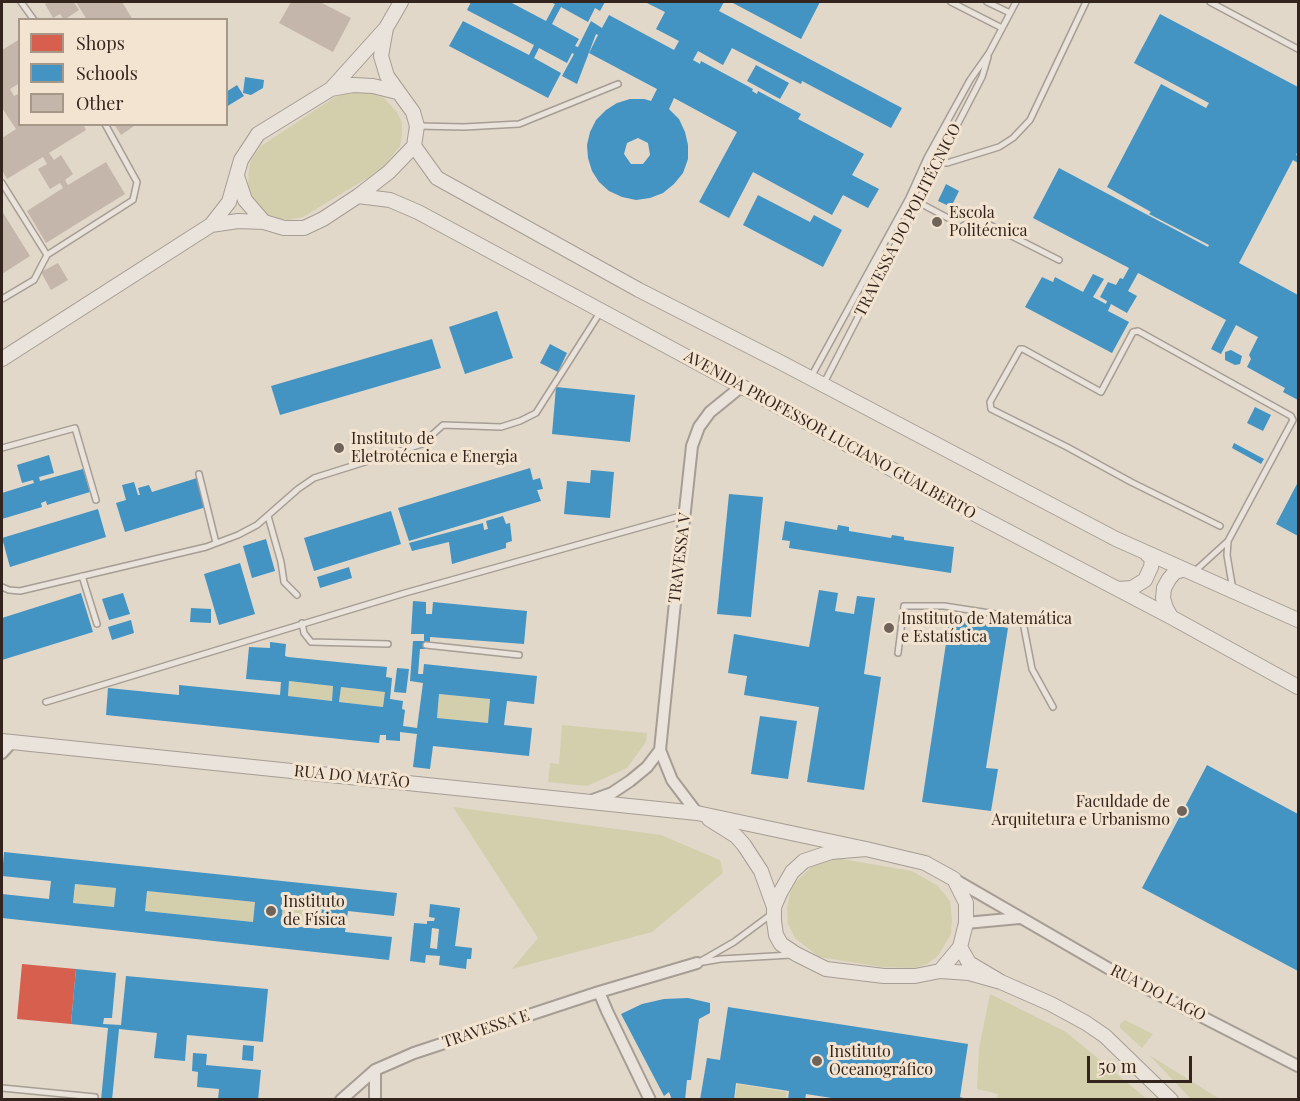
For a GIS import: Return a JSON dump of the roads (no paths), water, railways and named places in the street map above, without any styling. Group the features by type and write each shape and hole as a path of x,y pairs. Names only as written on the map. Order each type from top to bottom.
{"street":[{"path":"2,358 211,225 229,202 241,160 258,134 331,89 386,28 400,2"},
{"path":"211,225 238,221 264,222 284,228 304,228 323,219 358,196 388,172 414,146 417,126 413,112 387,76 381,56 386,28"},
{"path":"331,89 353,85 373,86 397,92"},
{"path":"414,146 437,178 639,290 1148,554 1299,620"},
{"path":"237,176 245,200 264,222"},
{"name":"AVENIDA PROFESSOR LUCIANO GUALBERTO","path":"358,196 390,200 418,212 742,386 933,492 1299,687"},
{"name":"TRAVESSA V","path":"699,814 672,780 660,750 692,446 699,427 710,412 742,386"},
{"path":"1116,588 1132,588 1145,580 1152,559 1148,554"},
{"path":"1171,617 1163,598 1164,588 1168,579 1175,572 1188,571"},
{"path":"2,753 7,741"},
{"name":"RUA DO MATÃO","path":"7,741 699,814 866,849"},
{"path":"590,802 612,793 630,781 647,767 660,750"},
{"name":"RUA DO MATÃO","path":"699,814 736,836 744,844 761,871 774,910"},
{"path":"940,971 960,947 966,923 966,903 954,879 924,863 866,849 831,852 804,861 792,872 774,910 776,935 781,944 796,954 826,969 884,976 915,976 940,971 969,973 1001,982"},
{"name":"RUA DO LAGO","path":"954,879 1113,971 1299,1066"},
{"path":"966,923 1019,918"},
{"path":"960,947 969,963 1001,982 1051,1004 1105,1036 1171,1100"},
{"name":"TRAVESSA E","path":"341,1100 375,1070 414,1053 599,992 698,963"},
{"path":"599,992 650,1100"},
{"path":"375,1070 375,1100"}],"lane":[{"path":"21,2 33,18"},
{"path":"951,2 1002,28"},
{"path":"987,2 1010,13"},
{"name":"TRAVESSA DO POLITÉCNICO","path":"816,382 927,158 1016,2"},
{"path":"927,158 936,163 947,163 999,147 1013,138 1030,120 1086,2"},
{"path":"1210,2 1299,49"},
{"name":"TRAVESSA DO POLITÉCNICO","path":"816,382 917,202 982,77 989,52"},
{"path":"417,126 464,127 519,124 618,84"},
{"path":"2,298 34,280 47,255 133,200 137,182 106,126"},
{"path":"2,183 47,255"},
{"path":"909,198 948,218"},
{"path":"963,226 976,218 1059,260"},
{"path":"2,587 20,591 238,536 314,478 422,444 443,425 501,427 520,421 536,413 601,310"},
{"path":"1220,526 991,409 990,402 1020,349 1101,392 1133,332 1137,330 1292,416 1293,420 1228,541 1227,555 1233,591"},
{"path":"2,448 75,428 96,500"},
{"path":"199,474 216,543"},
{"path":"46,702 302,623 498,566 686,515"},
{"path":"267,516 282,562 284,582 297,595"},
{"path":"1188,571 1228,541"},
{"path":"82,576 97,624"},
{"path":"898,652 904,606 944,606 996,614 1023,622 1032,669 1053,707"},
{"path":"302,623 304,633 311,642 388,644"},
{"path":"426,645 519,655"},
{"name":"TRAVESSA E","path":"698,963 734,942 774,910"},
{"name":"TRAVESSA E","path":"698,963 721,959 796,954"},
{"path":"2,1088 95,1097"}],"place":[{"name":"Escola Politécnica","path":"937,222"},
{"name":"Instituto de Eletrotécnica e Energia","path":"339,448"},
{"name":"Instituto de Matemática e Estatística","path":"889,628"},
{"name":"Faculdade de Arquitetura e Urbanismo","path":"1182,811"},
{"name":"Instituto de Física","path":"271,911"},
{"name":"Instituto Oceanográfico","path":"817,1061"}]}
